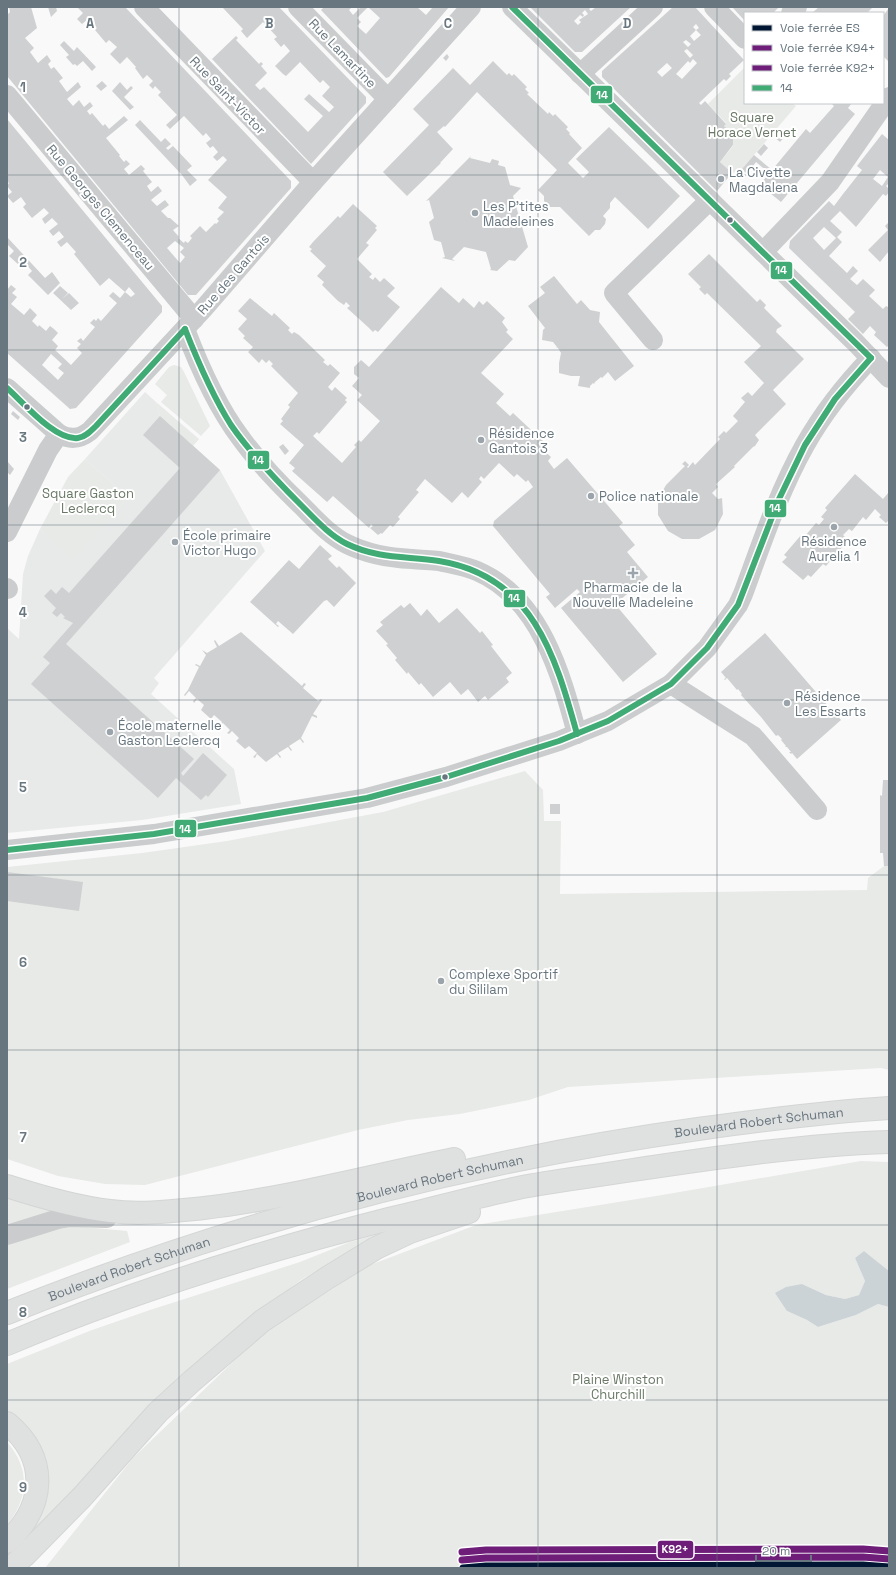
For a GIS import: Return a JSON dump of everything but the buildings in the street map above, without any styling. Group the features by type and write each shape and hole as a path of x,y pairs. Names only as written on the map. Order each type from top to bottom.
{"highway":[{"name":"Boulevard Robert Schuman","path":"7,1313 134,1266 202,1243 306,1212 476,1168 637,1137 800,1116 889,1108"},
{"path":"7,1186 77,1206 111,1211 148,1213 238,1203 503,1150 563,1142 637,1137"},
{"name":"Boulevard Robert Schuman","path":"7,1344 181,1279 285,1247 461,1201 518,1188 681,1163 784,1150 889,1142"},
{"path":"27,1568 82,1497 144,1426 173,1397 240,1339 275,1312 362,1256 396,1238 558,1182"},
{"path":"7,1423 29,1447 34,1458 37,1482 35,1499 29,1516 7,1542"},
{"path":"10,1568 24,1556 82,1497"}],"street":[{"name":"Rue Saint-Victor","path":"144,7 313,182"},
{"name":"Rue Lamartine","path":"298,7 388,99"},
{"name":"Rue des Gantois","path":"59,434 75,438 85,435 90,431 189,324 313,182 471,7"},
{"path":"512,7 871,358 889,378"},
{"path":"580,74 653,7"},
{"path":"714,7 744,38"},
{"name":"Rue Georges Clemenceau","path":"7,96 189,324 214,394 239,436 260,462 322,526 347,544 375,554 392,558 437,561 477,571 492,579 512,595 535,623 551,654 567,694 577,734"},
{"path":"763,252 826,186 883,119 889,97"},
{"path":"653,340 614,293 710,200"},
{"path":"7,850 154,834 367,798 415,786 479,767 577,734 613,718 671,684 708,648 738,605 774,513 804,446 833,403 871,358"},
{"path":"7,388 59,434 48,450 10,520"},
{"path":"671,684 753,736 817,810"},
{"path":"7,1235 58,1219 70,1217 108,1218 148,1213"}],"shaded area":[{"path":"145,392 156,402 160,416 220,470 265,551 154,678 159,683 151,694 234,769 241,804 142,820 7,833 7,628 19,639 23,574 28,556 40,529 73,559 128,497 85,459"},
{"path":"864,1251 889,1271 889,1307 878,1304 856,1315 818,1327 787,1311 775,1293 786,1287 802,1284 826,1295 845,1299 859,1295 865,1281 855,1258"}],"green space":[{"name":"Square Horace Vernet","path":"744,68 744,104 793,104 796,106 742,169 732,173 720,162 733,146 733,134 724,126 726,123 708,104"},
{"path":"174,365 181,367 184,372 210,426 201,436 161,402 167,395 155,384 169,367"},
{"path":"156,402 199,439 193,446 160,416"},
{"name":"Square Gaston Leclercq","path":"85,459 128,497 73,560 40,529 68,477"},
{"name":"Complexe Sportif du Sililam","path":"525,771 543,790 544,821 561,821 560,894 867,890 868,878 884,866 889,866 889,1070 881,1068 568,1087 529,1100 460,1114 408,1120 358,1130 145,1185 105,1184 58,1176 7,1159 7,867 142,853 227,841 383,812"},
{"name":"Plaine Winston Churchill","path":"861,1161 889,1162 889,1271 864,1251 855,1258 865,1281 859,1295 845,1299 826,1295 802,1284 787,1311 818,1327 856,1315 878,1304 889,1307 889,1568 45,1568 133,1458 263,1333 370,1265 476,1225"},
{"path":"7,1193 47,1207 50,1214 7,1228"},
{"path":"61,1225 127,1231 130,1242 7,1289 7,1245"},
{"path":"391,1231 348,1252 301,1280 244,1324 36,1536 7,1563 7,1553 42,1503 7,1414 7,1364 92,1330 300,1262 350,1242"},
{"path":"7,1442 15,1452 20,1462 24,1483 20,1504 7,1525"}],"rail line":[{"name":"K92+","path":"462,1552 486,1550 863,1549 889,1551"},
{"name":"K94+","path":"462,1560 486,1558 863,1557 889,1559"},
{"name":"ES","path":"463,1568 486,1566 863,1565 889,1567"}],"transit line":[{"name":"14","path":"512,7 871,358"},
{"name":"14","path":"185,329 206,378 231,425 264,466 328,531 347,544 381,555 427,559 471,569 497,583 518,601 535,623 548,648 569,704 577,734"},
{"name":"14","path":"7,388 30,411 50,427 69,437 78,438 88,434 96,426 185,329"},
{"name":"14","path":"7,850 154,834 367,798 446,777 559,741 608,721 671,684 707,648 738,605 779,499 805,445 835,399 871,358"}],"place":[{"name":"La Civette Magdalena","path":"721,179"},
{"name":"Les P'tites Madeleines","path":"475,213"},
{"name":"Résidence Gantois 3","path":"481,440"},
{"name":"Police nationale","path":"591,496"},
{"name":"Résidence Aurelia 1","path":"834,527"},
{"name":"École primaire Victor Hugo","path":"175,542"},
{"name":"Pharmacie de la Nouvelle Madeleine","path":"633,573"},
{"name":"Résidence Les Essarts","path":"787,703"},
{"name":"École maternelle Gaston Leclercq","path":"110,732"},
{"name":"Complexe Sportif du Sililam","path":"441,981"}]}
